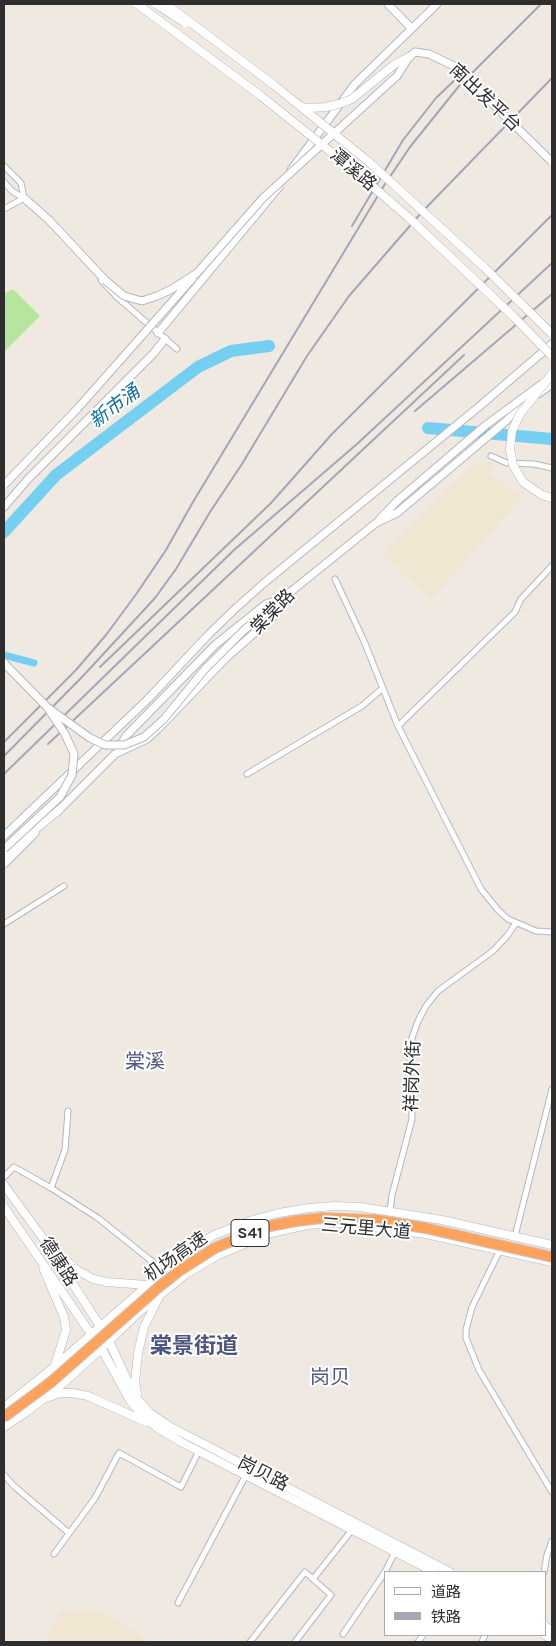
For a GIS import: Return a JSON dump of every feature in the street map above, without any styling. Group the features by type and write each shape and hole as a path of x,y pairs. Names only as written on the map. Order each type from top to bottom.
{"highway":[{"name":"机场高速","path":"4,1417 50,1383 146,1297 179,1271 216,1248 264,1228 322,1218 377,1220 426,1228 552,1257"}],"main road":[{"name":"潭溪路","path":"137,4 261,96 356,172 408,217 515,318 552,358"},
{"path":"156,4 298,106 308,108 339,104 352,99 396,64 409,57"},
{"name":"潭溪路","path":"166,4 274,85 369,162 478,262 552,334"},
{"path":"551,379 520,414 512,431 510,449 513,465 523,482 542,495 552,498"},
{"path":"4,858 22,840 59,810"},
{"name":"德康路","path":"4,1185 45,1241 110,1341"},
{"name":"三元里大道","path":"4,1407 54,1367 147,1285 190,1250 214,1236 241,1224 266,1216 293,1210 335,1206 390,1211 442,1220 552,1245"},
{"name":"德康路","path":"4,1207 102,1349"},
{"name":"三元里大道","path":"4,1427 44,1398 102,1349 162,1292 199,1266 239,1245 271,1233 307,1225 340,1223 435,1236 552,1262"},
{"path":"45,1241 66,1262 93,1278 107,1282 147,1285"},
{"path":"35,1250 64,1317 66,1330 54,1367"},
{"path":"162,1273 159,1282 162,1286 169,1287"},
{"path":"138,1400 135,1382 138,1353 144,1327 153,1306 162,1292"},
{"name":"岗贝路","path":"110,1341 128,1382 138,1400 150,1413 169,1426 397,1549 432,1571"},
{"name":"岗贝路","path":"102,1349 131,1402 156,1427 198,1451 352,1530 448,1571"},
{"path":"44,1398 72,1393 88,1396 156,1427"}],"street":[{"path":"388,4 411,28"},
{"path":"158,333 279,187 355,84 437,4"},
{"name":"南出发平台","path":"409,57 415,52 429,54 454,66 552,162"},
{"path":"4,486 78,408 262,198 396,76 409,57"},
{"path":"4,166 21,183 24,198 117,297 177,348"},
{"path":"4,182 12,191 24,198 49,220 105,280 124,296 142,300 157,296 198,273"},
{"path":"4,209 24,198"},
{"path":"4,507 41,465 153,354 165,339"},
{"name":"棠棠路","path":"4,836 148,699 236,608 481,406 552,344"},
{"path":"544,351 552,358"},
{"name":"棠棠路","path":"4,864 115,754 147,739 158,729 227,657 274,615 283,598 376,523 397,513 472,450 506,421 552,369"},
{"path":"519,407 551,379"},
{"path":"376,523 397,501 486,425 551,379"},
{"path":"491,456 507,463 534,464 552,468"},
{"path":"398,726 515,612 521,599 552,566"},
{"path":"336,579 364,641 398,726 481,888 504,916 536,931 552,932"},
{"path":"4,663 47,707 90,738 105,745 124,745 144,737 164,719 205,669 243,631 283,598"},
{"path":"115,754 126,736 215,645 266,604 283,598"},
{"path":"247,774 362,706 383,688"},
{"path":"4,849 60,796 72,775 74,754 72,746 47,707"},
{"path":"70,773 67,781 70,785 75,788 82,786"},
{"path":"4,924 64,886"},
{"name":"祥岗外街","path":"390,1211 392,1195 412,1119 410,1057 412,1038 418,1021 426,1006 438,991 493,951 516,923"},
{"path":"514,1236 552,1089"},
{"path":"51,1188 65,1150 68,1111"},
{"path":"4,1177 14,1167 51,1188 98,1218 162,1273"},
{"path":"500,1250 470,1313 466,1338 479,1370 552,1492"},
{"path":"54,1554 95,1498 119,1453 182,1487 198,1451"},
{"path":"4,1475 14,1486 69,1533"},
{"path":"178,1603 246,1475"},
{"path":"314,1579 352,1530"},
{"path":"544,1571 552,1541"},
{"path":"386,1571 397,1549"},
{"path":"250,1642 305,1572 332,1595 295,1642"},
{"path":"343,1634 384,1573"}],"shaded area":[{"path":"495,463 491,475 522,497 431,600 382,554 473,464"},
{"path":"99,1610 148,1642 45,1642 61,1611"}],"green space":[{"path":"13,289 40,316 4,352 4,294"}],"waterway":[{"name":"新市涌","path":"4,532 56,475 198,367 231,351 269,346"},
{"name":"新市涌","path":"428,428 552,439"},
{"path":"4,655 34,663"}],"railway":[{"path":"4,742 76,670 106,635 137,593 166,550 385,184 410,147 459,86 541,4"},
{"path":"352,226 403,140 436,98 462,73"},
{"path":"4,756 83,676 155,598 176,569 210,512 242,464 307,356 349,296 421,213 552,78"},
{"path":"100,667 271,503 332,434 552,215"},
{"path":"4,774 234,550 357,444 552,263"},
{"path":"415,411 552,294"},
{"path":"48,744 464,355"}],"district":[{"name":"棠溪","path":"145,1062"},
{"name":"棠景街道","path":"194,1347"},
{"name":"岗贝","path":"330,1378"}]}
